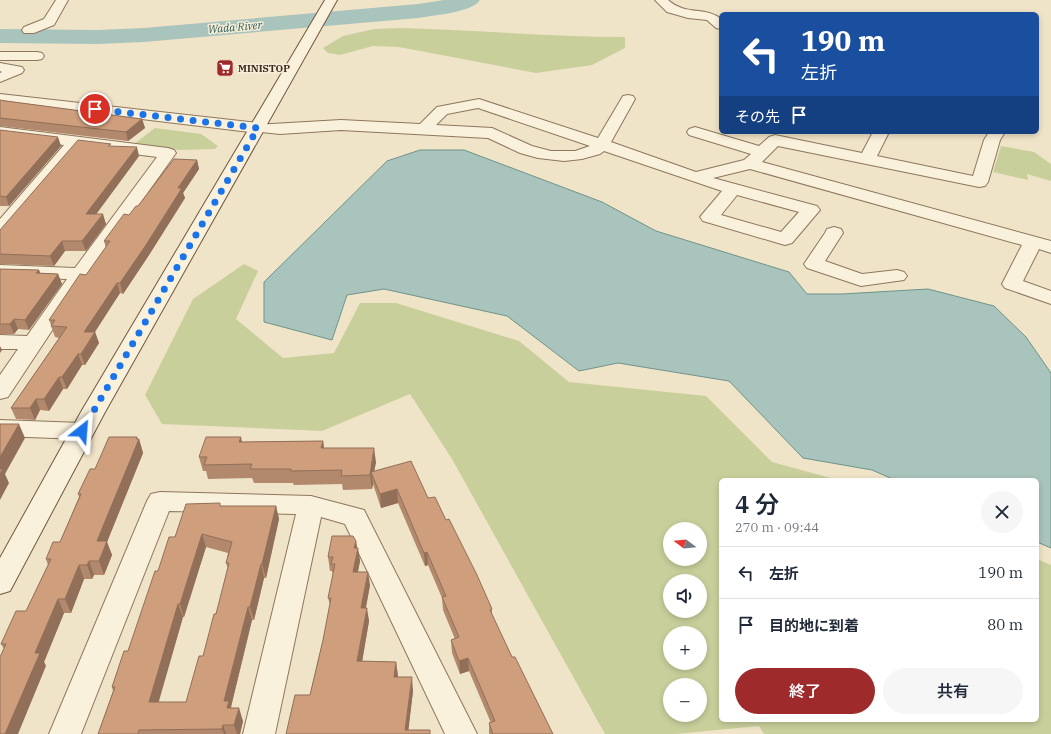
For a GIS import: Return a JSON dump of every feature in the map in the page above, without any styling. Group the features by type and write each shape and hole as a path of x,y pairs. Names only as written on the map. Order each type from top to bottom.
{"street":[{"path":"29,30 49,22 62,0"},
{"path":"0,583 82,431 331,0"},
{"path":"661,0 671,9 688,14 711,17 719,23"},
{"path":"0,56 37,56"},
{"path":"0,67 17,70 0,78"},
{"path":"0,98 258,128 310,128 342,125 424,128 492,133 508,143 541,154 560,156 581,155 599,148 628,99"},
{"path":"424,128 442,110 479,103 695,177 810,210 785,239 709,217 733,189"},
{"path":"0,132 168,153 80,274 0,392"},
{"path":"695,132 756,158 1042,245 1012,284 1051,298"},
{"path":"867,159 880,134"},
{"path":"695,177 756,158 775,140 979,182 992,140 996,134"},
{"path":"0,230 76,141"},
{"path":"834,233 814,264 861,280 897,276"},
{"path":"0,271 80,274"},
{"path":"0,342 33,343"},
{"path":"0,428 82,431"},
{"path":"65,734 160,501 312,505 355,517 461,734"},
{"path":"259,734 312,505"}],"green space":[{"path":"401,28 569,36 625,37 625,48 592,65 536,73 399,47 373,46 340,55 328,53 323,48 343,36 374,29"},
{"path":"155,128 201,134 218,146 215,149 179,150 134,144"},
{"path":"1001,146 1034,152 1051,164 1051,181 1027,174 1028,180 993,172"},
{"path":"244,264 258,271 236,319 283,358 334,353 360,303 396,303 519,341 569,382 706,396 772,462 831,478 719,478 719,722 1039,722 1039,560 1051,565 1051,734 764,734 759,726 676,734 605,734 452,459 410,394 322,431 162,424 145,395 193,299"}],"water":[{"path":"420,150 464,150 602,202 656,231 789,272 807,294 842,294 928,289 994,306 1026,337 1051,373 1051,548 1039,543 1039,478 890,478 872,470 803,458 729,381 618,363 579,371 507,316 384,289 347,295 332,340 264,322 264,282 387,161"}],"building":[{"path":"0,100 142,119 126,132 0,118"},
{"path":"0,130 58,137 6,197 0,196"},
{"path":"78,140 111,144 108,146 137,147 86,214 103,214 82,241 62,241 50,256 0,254 0,230"},
{"path":"174,159 197,160 178,188 182,188 146,245 120,283 117,283 84,332 95,332 81,354 78,354 62,377 59,377 44,399 36,399 30,408 11,408 67,327 51,326 55,320 49,320 80,274 86,275 110,241 104,241 124,214 129,215 136,206 138,206"},
{"path":"0,269 39,270 36,273 58,274 25,320 14,319 10,324 0,324"},
{"path":"0,424 19,424 0,457"},
{"path":"109,437 137,437 136,439 139,439 97,541 107,541 99,561 89,561 87,565 79,565 65,599 58,599 35,653 40,653 5,734 0,734 0,657 6,644 1,644 16,611 26,611 51,559 46,559 53,542 60,542 81,494 78,494 90,469 95,469"},
{"path":"206,437 241,437 239,442 323,441 321,448 374,448 370,475 341,476 342,470 291,471 291,469 250,469 252,464 204,465 207,457 199,457"},
{"path":"411,461 428,498 435,497 446,520 449,519 477,575 492,609 490,610 512,657 515,657 553,734 493,734 489,723 495,721 468,658 459,661 451,640 459,637 442,597 446,596 427,552 424,553 397,489 380,494 371,472"},
{"path":"220,503 220,506 276,506 262,564 250,607 248,607 224,701 229,701 227,708 239,708 234,725 223,725 222,729 139,730 138,734 98,734 115,687 112,687 124,651 128,651 155,571 158,571 169,537 175,537 186,504","holes":["202,534 232,542 226,563 229,563 216,614 214,614 203,656 199,656 186,702 149,702 178,604 180,604"]},
{"path":"332,536 353,536 356,541 354,548 358,548 353,572 368,572 361,608 367,608 357,661 396,662 394,677 412,677 405,730 430,730 430,734 286,734 295,695 310,695 323,640 331,598 328,598 335,564 331,564 333,557 328,557"}],"waterway":[{"name":"Wada River","path":"0,36 98,37 144,35 418,11 455,5 469,0"}],"place":[{"name":"MINISTOP","path":"225,68"}],"route":[{"path":"82,431 258,128 95,109"}]}
